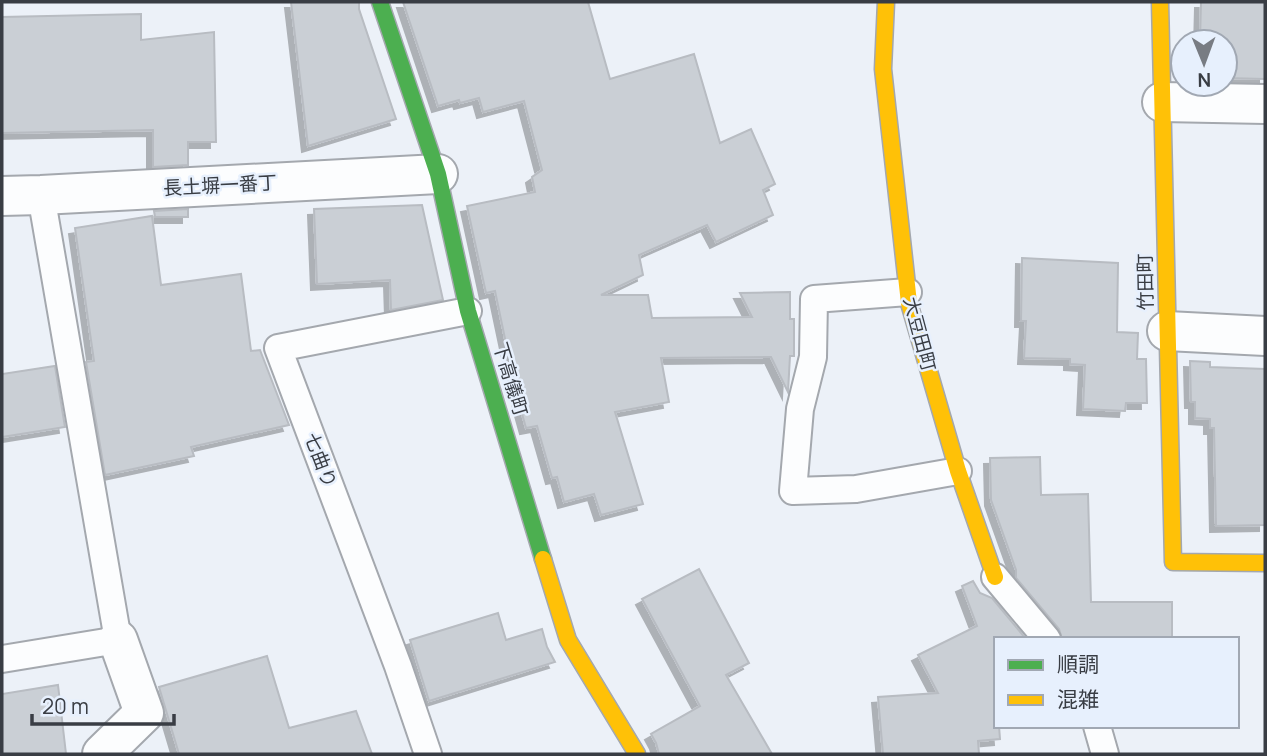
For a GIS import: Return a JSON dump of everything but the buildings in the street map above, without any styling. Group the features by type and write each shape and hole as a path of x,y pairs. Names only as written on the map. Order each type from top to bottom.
{"street":[{"name":"下高儀町","path":"380,2 438,174 468,311 568,640 637,754"},
{"name":"大豆田町","path":"886,2 883,69 909,303 958,471 995,577"},
{"name":"竹田町","path":"1160,2 1173,562 1265,563"},
{"path":"1162,102 1265,104"},
{"name":"長土塀一番丁","path":"2,195 438,174"},
{"path":"1167,331 1265,336"},
{"path":"102,754 144,713 118,640"}],"lane":[{"path":"2,659 118,640 41,195"},
{"path":"908,292 814,299 813,358 800,409 793,491 856,489 958,471"},
{"name":"七曲り","path":"428,754 398,666 278,348 468,311"},
{"name":"大豆田町","path":"995,577 1044,637"},
{"path":"1098,728 1105,754"}],"traffic: fast":[{"path":"380,2 438,174 468,311 543,559"}],"traffic: slow":[{"path":"886,2 883,69 909,303 958,471 995,577"},
{"path":"1160,2 1173,562 1265,563"},
{"path":"543,559 568,640 637,754"}]}
